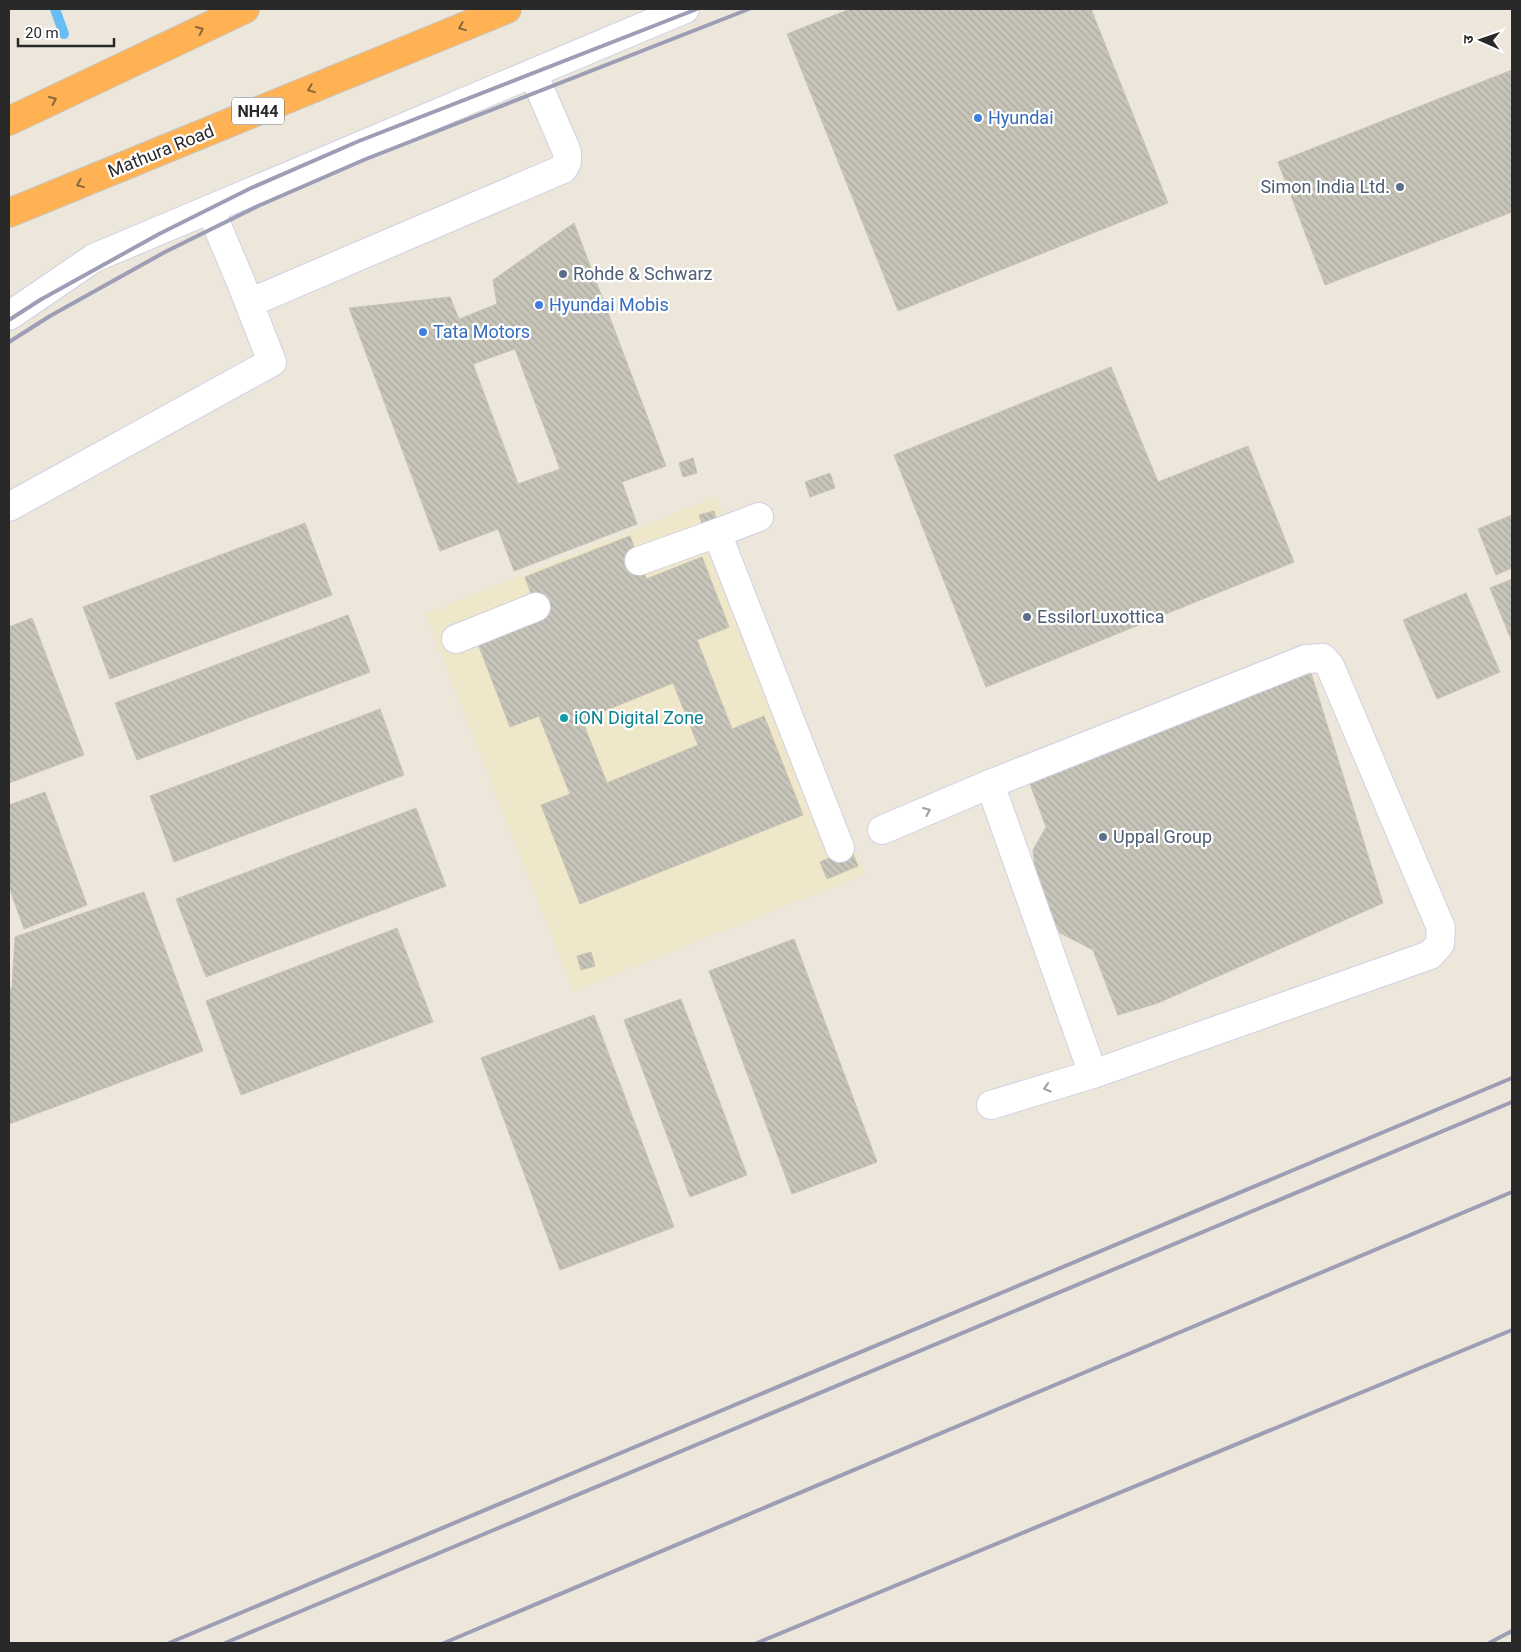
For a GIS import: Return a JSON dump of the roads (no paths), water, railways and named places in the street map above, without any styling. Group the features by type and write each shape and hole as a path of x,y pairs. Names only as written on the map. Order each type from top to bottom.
{"highway":[{"path":"9,121 245,9"},
{"name":"Mathura Road","path":"9,213 507,9"}],"street":[{"path":"9,316 94,258 685,9"},
{"path":"245,291 563,169 567,162 567,152 533,73"},
{"path":"9,507 272,362 245,291 210,209"},
{"path":"639,562 759,517"},
{"path":"717,533 840,848"},
{"path":"456,639 536,607"},
{"path":"882,830 990,784 1306,659 1323,658 1330,666 1441,928 1440,944 1430,955 1093,1074 991,1106"},
{"path":"990,784 1093,1074"}],"waterway":[{"path":"55,9 64,34"}],"railway":[{"path":"9,320 40,300 159,234 251,188 359,141 697,9"},
{"path":"9,342 50,316 165,252 258,206 366,159 749,9"},
{"path":"169,1643 1512,1078"},
{"path":"225,1643 1512,1102"},
{"path":"444,1643 1512,1192"},
{"path":"757,1643 1512,1330"},
{"path":"1489,1643 1512,1631"}],"place":[{"name":"Hyundai","path":"978,118"},
{"name":"Simon India Ltd.","path":"1400,187"},
{"name":"Rohde & Schwarz","path":"563,274"},
{"name":"Hyundai Mobis","path":"539,305"},
{"name":"Tata Motors","path":"423,332"},
{"name":"EssilorLuxottica","path":"1027,617"},
{"name":"iON Digital Zone","path":"564,718"},
{"name":"Uppal Group","path":"1103,837"}]}
